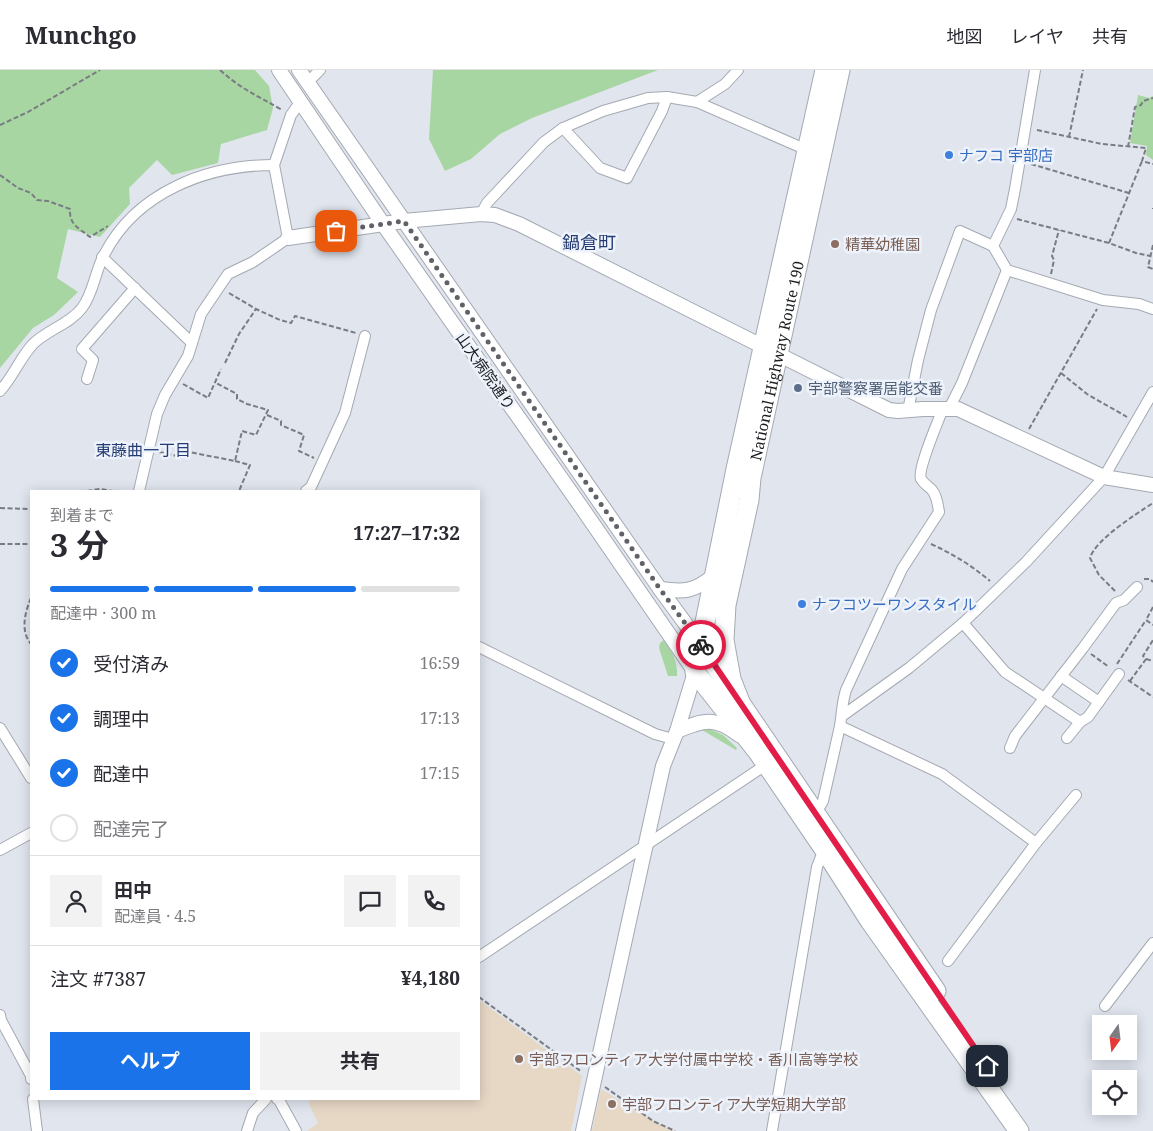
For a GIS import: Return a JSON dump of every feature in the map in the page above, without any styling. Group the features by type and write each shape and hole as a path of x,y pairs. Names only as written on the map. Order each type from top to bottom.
{"highway":[{"name":"National Highway Route 190","path":"702,647 710,638 742,498 751,478 770,350 807,150 825,70"},
{"name":"National Highway Route 190","path":"702,647 713,576 840,70"},
{"path":"740,702 728,664 724,640 724,624 726,605 749,500 751,478"},
{"path":"702,647 695,672 763,758 870,921 1019,1131"},
{"path":"702,647 1033,1131"}],"street":[{"name":"山大病院通り","path":"279,70 383,224 695,672"},
{"name":"山大病院通り","path":"299,70 702,647"},
{"path":"308,82 320,70"},
{"path":"697,102 725,84 738,70"},
{"path":"993,246 1011,209 1021,161 1035,70"},
{"path":"563,128 600,168 627,178 662,112 667,97"},
{"path":"481,214 487,203 538,148 563,128 603,111 648,98 667,97 697,102 807,150"},
{"path":"288,238 274,165 291,115 301,101"},
{"path":"0,391 34,344 82,308 90,292 102,257 113,238 124,224 159,195 182,183 229,169 256,165 274,165"},
{"path":"139,490 157,414 165,395 188,356 201,314 228,274 254,262 288,238 404,221 481,214 495,215 519,224 889,410 908,411 946,408 958,410 1104,476 1153,485"},
{"path":"908,411 918,360 931,310 960,231 993,246 1007,270 1103,300 1139,304 1153,309"},
{"path":"102,257 192,343"},
{"path":"816,813 823,801 841,721 841,706 846,690 902,569 939,512 934,492 920,476 922,466 946,408 965,374 1007,270"},
{"path":"87,379 93,360 82,349 135,288"},
{"path":"307,490 311,487 345,413 365,336"},
{"path":"841,721 963,623 1026,562 1104,476 1153,392"},
{"path":"660,589 678,592 692,590 703,585 713,576"},
{"path":"1010,748 1015,736 1116,603 1124,600 1138,587"},
{"path":"963,623 1005,672 1080,722"},
{"path":"480,647 655,734 675,735 696,723 719,722 728,727 763,758 646,846 480,956"},
{"path":"583,1131 664,766 695,672"},
{"path":"1067,738 1080,722 1088,717 1116,672"},
{"path":"1061,676 1099,702"},
{"path":"841,721 942,774 1036,843"},
{"path":"0,728 30,773"},
{"path":"948,961 1036,843 1076,795"},
{"path":"0,850 30,833"},
{"path":"772,1131 817,867 824,849"},
{"path":"1105,1006 1153,943"},
{"path":"0,1018 30,1074"},
{"path":"33,1100 37,1131"},
{"path":"248,1131 253,1113 265,1100"},
{"path":"279,1100 296,1131"}],"path":[{"path":"0,125 28,112 100,70"},
{"path":"220,70 233,82 255,96 291,115"},
{"path":"1069,137 1083,70"},
{"path":"1128,147 1135,107 1141,105 1143,101 1153,98"},
{"path":"1026,127 1102,144 1146,148 1109,243"},
{"path":"1021,161 1129,193"},
{"path":"1142,161 1153,164"},
{"path":"0,175 18,188 31,193 37,200 48,201 70,209 69,218 74,225 90,237 96,235 103,228 120,223 124,224"},
{"path":"1007,217 1109,243 1150,256"},
{"path":"1048,283 1054,260 1052,256 1059,230"},
{"path":"1153,245 1148,267 1153,269"},
{"path":"219,286 256,309 280,320 291,322 295,316 365,336"},
{"path":"1023,440 1103,300"},
{"path":"225,363 239,334 256,309"},
{"path":"174,379 208,398 221,369"},
{"path":"1060,373 1087,394 1136,423"},
{"path":"216,382 236,394 237,399 268,410 256,435 242,432 235,461"},
{"path":"267,415 282,421 281,425 304,435 299,450 323,462"},
{"path":"149,449 177,456 181,445 189,449 189,452 250,464 239,490"},
{"path":"94,490 106,490"},
{"path":"1124,600 1099,575 1090,558 1092,552 1122,524 1153,503"},
{"path":"0,508 30,509"},
{"path":"920,539 957,556 973,566 999,589"},
{"path":"0,544 30,544"},
{"path":"30,602 25,619 25,633 30,642"},
{"path":"1116,672 1153,607"},
{"path":"1146,620 1153,626"},
{"path":"1153,640 1143,656 1153,661"},
{"path":"1130,681 1146,659"},
{"path":"480,999 653,1121 675,1131"}],"shaded area":[{"name":"宇部フロンティア大学付属中学校・香川高等学校","path":"480,1001 582,1076 571,1131 307,1131 318,1123 308,1102 311,1100 480,1100"},
{"name":"宇部フロンティア大学短期大学部","path":"601,1089 650,1119 674,1131 592,1131"}],"green space":[{"path":"0,70 255,70 269,86 273,108 267,130 221,144 218,163 172,175 157,160 129,188 130,204 100,237 68,229 57,278 78,292 54,315 33,328 0,368"},
{"path":"433,70 658,70 532,118 500,134 471,159 445,171 429,139"},
{"path":"1138,95 1149,98 1153,96 1153,160 1146,155 1147,146 1130,143"},
{"path":"664,640 674,657 677,666 677,676 668,676 659,648 660,643"},
{"path":"703,726 723,735 737,748 736,750 702,730"}],"way so far":[{"path":"336,231 404,221 701,645"}],"place":[{"name":"ナフコ 宇部店","path":"949,155"},
{"name":"精華幼稚園","path":"835,244"},
{"name":"宇部警察署居能交番","path":"798,388"},
{"name":"ナフコツーワンスタイル","path":"802,604"},
{"name":"宇部フロンティア大学付属中学校・香川高等学校","path":"519,1059"},
{"name":"宇部フロンティア大学短期大学部","path":"612,1104"}],"district":[{"name":"鍋倉町","path":"589,242"},
{"name":"東藤曲一丁目","path":"143,450"}],"route":[{"path":"701,645 987,1066"}]}
